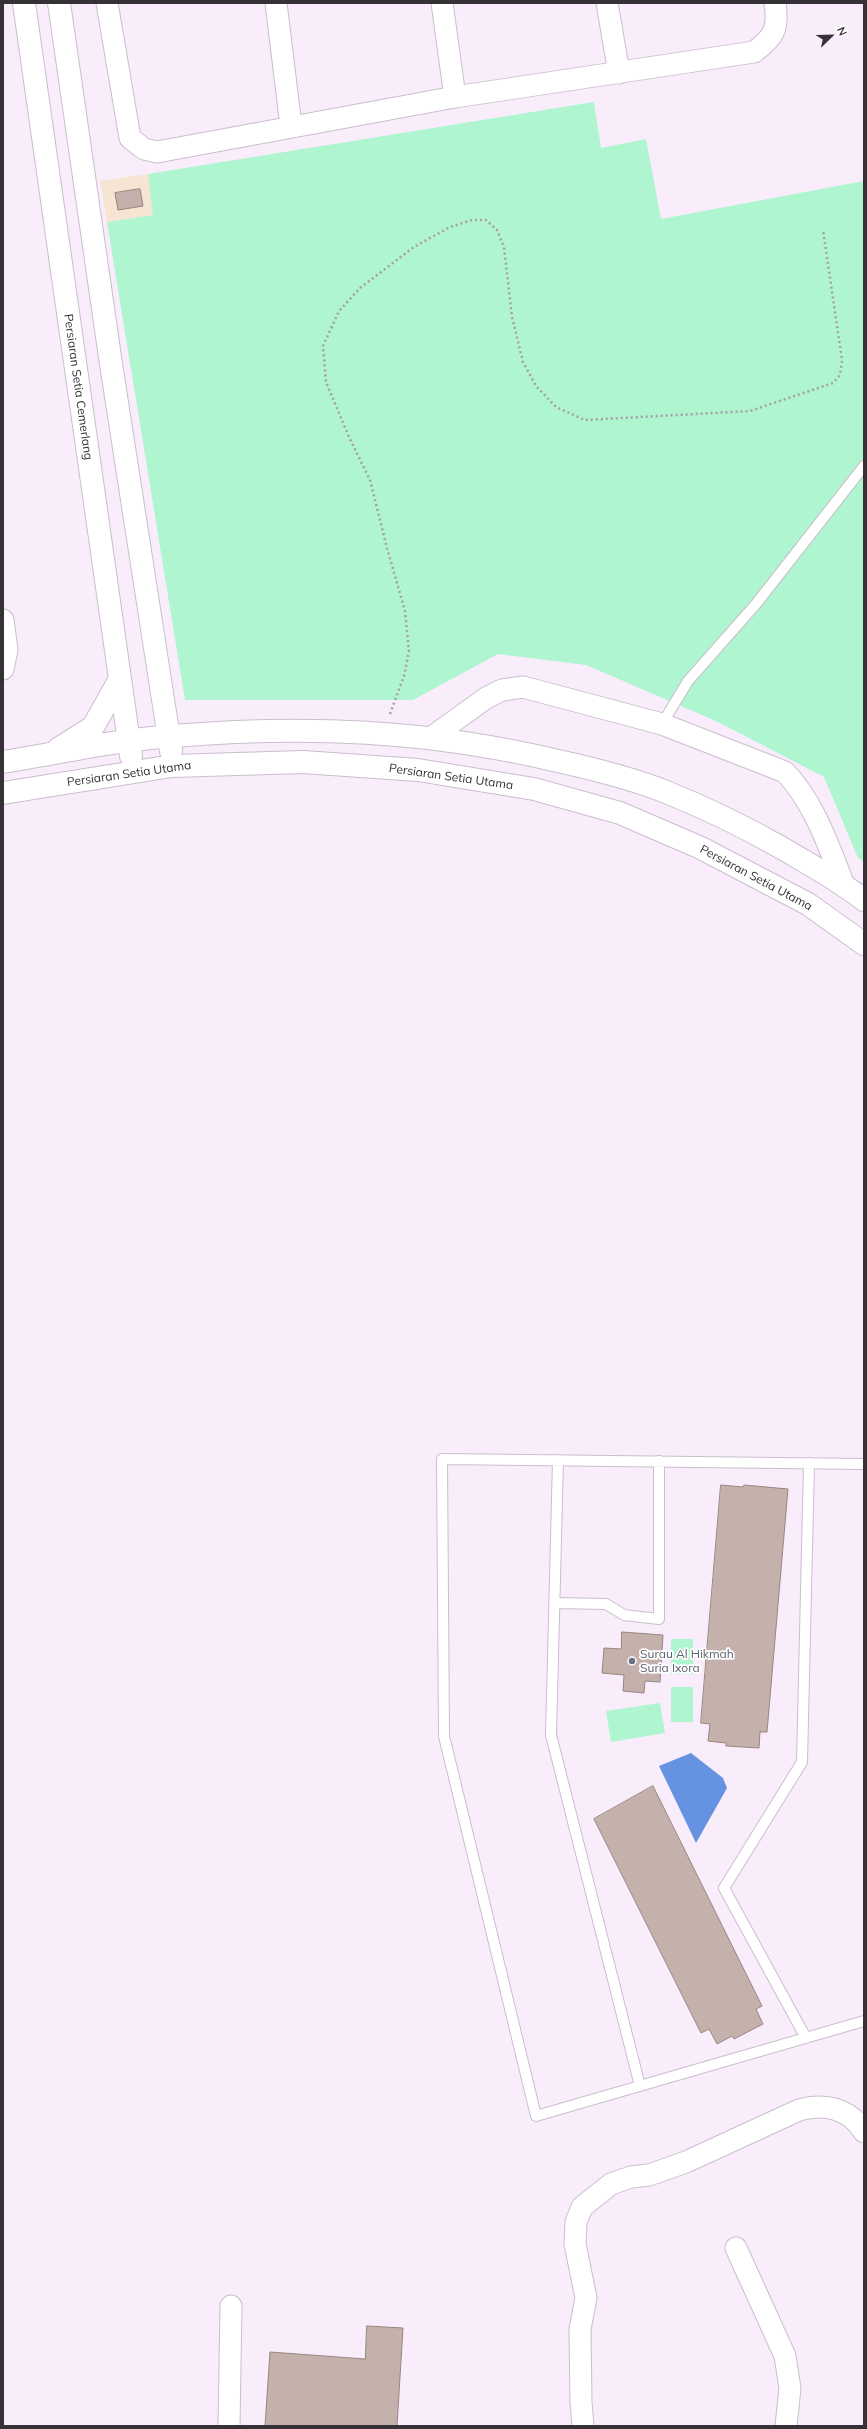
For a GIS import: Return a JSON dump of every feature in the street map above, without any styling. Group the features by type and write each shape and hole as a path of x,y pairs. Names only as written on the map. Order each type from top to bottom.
{"street":[{"name":"Persiaran Setia Cemerlang","path":"24,3 129,741 132,772"},
{"path":"59,3 111,364 170,736 172,766"},
{"path":"107,3 130,138 144,149 157,152 291,126 455,97 754,52 765,44 775,32 776,10"},
{"path":"276,3 291,126"},
{"path":"442,3 455,97"},
{"path":"607,3 619,73"},
{"path":"3,620 8,650 4,668"},
{"path":"51,754 93,727 120,679"},
{"path":"432,737 486,698 502,690 523,687 662,724 785,772 798,786 813,810 844,885"},
{"path":"3,762 129,741 170,736 241,731 315,730 384,733 432,737 507,749 582,766 665,791 738,824 844,885 864,900"},
{"name":"Persiaran Setia Utama","path":"3,793 172,766 303,762 418,770 534,789 620,813 701,848 808,904 864,944"},
{"path":"583,2426 581,2402 580,2329 586,2298 575,2244 576,2222 582,2207 611,2184 631,2177 649,2175 686,2162 799,2110 814,2106 830,2107 846,2113 864,2132"},
{"path":"736,2248 785,2356 790,2388 786,2426"},
{"path":"229,2426 231,2306"}],"lane":[{"path":"662,724 688,681 756,604 864,466"},
{"path":"864,1464 442,1459 444,1736 536,2116 864,2022"},
{"path":"558,1460 551,1735 640,2086"},
{"path":"554,1603 606,1604 624,1615 659,1619 659,1461"},
{"path":"806,2038 724,1888 802,1762 810,1463"}],"path":[{"path":"384,733 404,676 409,651 405,611 370,480 349,437 326,382 323,346 338,311 360,288 414,247 450,227 472,220 486,220 497,230 504,247 512,317 523,362 536,386 556,407 586,420 750,411 833,383 840,375 842,360 840,339 827,271 823,230"}],"shaded area":[{"path":"148,174 154,215 107,222 100,181"}],"green space":[{"path":"594,102 601,148 646,139 661,219 864,181 864,862 858,858 824,777 718,722 586,665 498,654 413,700 185,700 107,222 153,215 148,174"},
{"path":"671,1639 693,1639 693,1674 671,1674"},
{"path":"671,1687 693,1687 693,1722 671,1722"},
{"path":"660,1703 665,1733 611,1742 606,1711"}],"water":[{"path":"691,1753 723,1778 727,1788 696,1843 659,1766"}],"building":[{"path":"140,189 143,206 118,210 115,193"},
{"path":"721,1485 743,1487 744,1485 788,1489 767,1732 760,1732 759,1748 726,1746 726,1743 708,1741 710,1724 701,1723"},
{"name":"Surau Al Hikmah Suria Ixora","path":"622,1632 663,1635 660,1682 645,1681 644,1693 623,1691 624,1675 602,1673 604,1648 621,1649"},
{"path":"653,1786 762,2006 756,2009 763,2024 734,2039 732,2036 717,2044 709,2029 701,2033 594,1819"},
{"path":"367,2326 403,2328 397,2426 265,2426 270,2352 365,2359"}],"place":[{"name":"Surau Al Hikmah Suria Ixora","path":"632,1661"}]}
